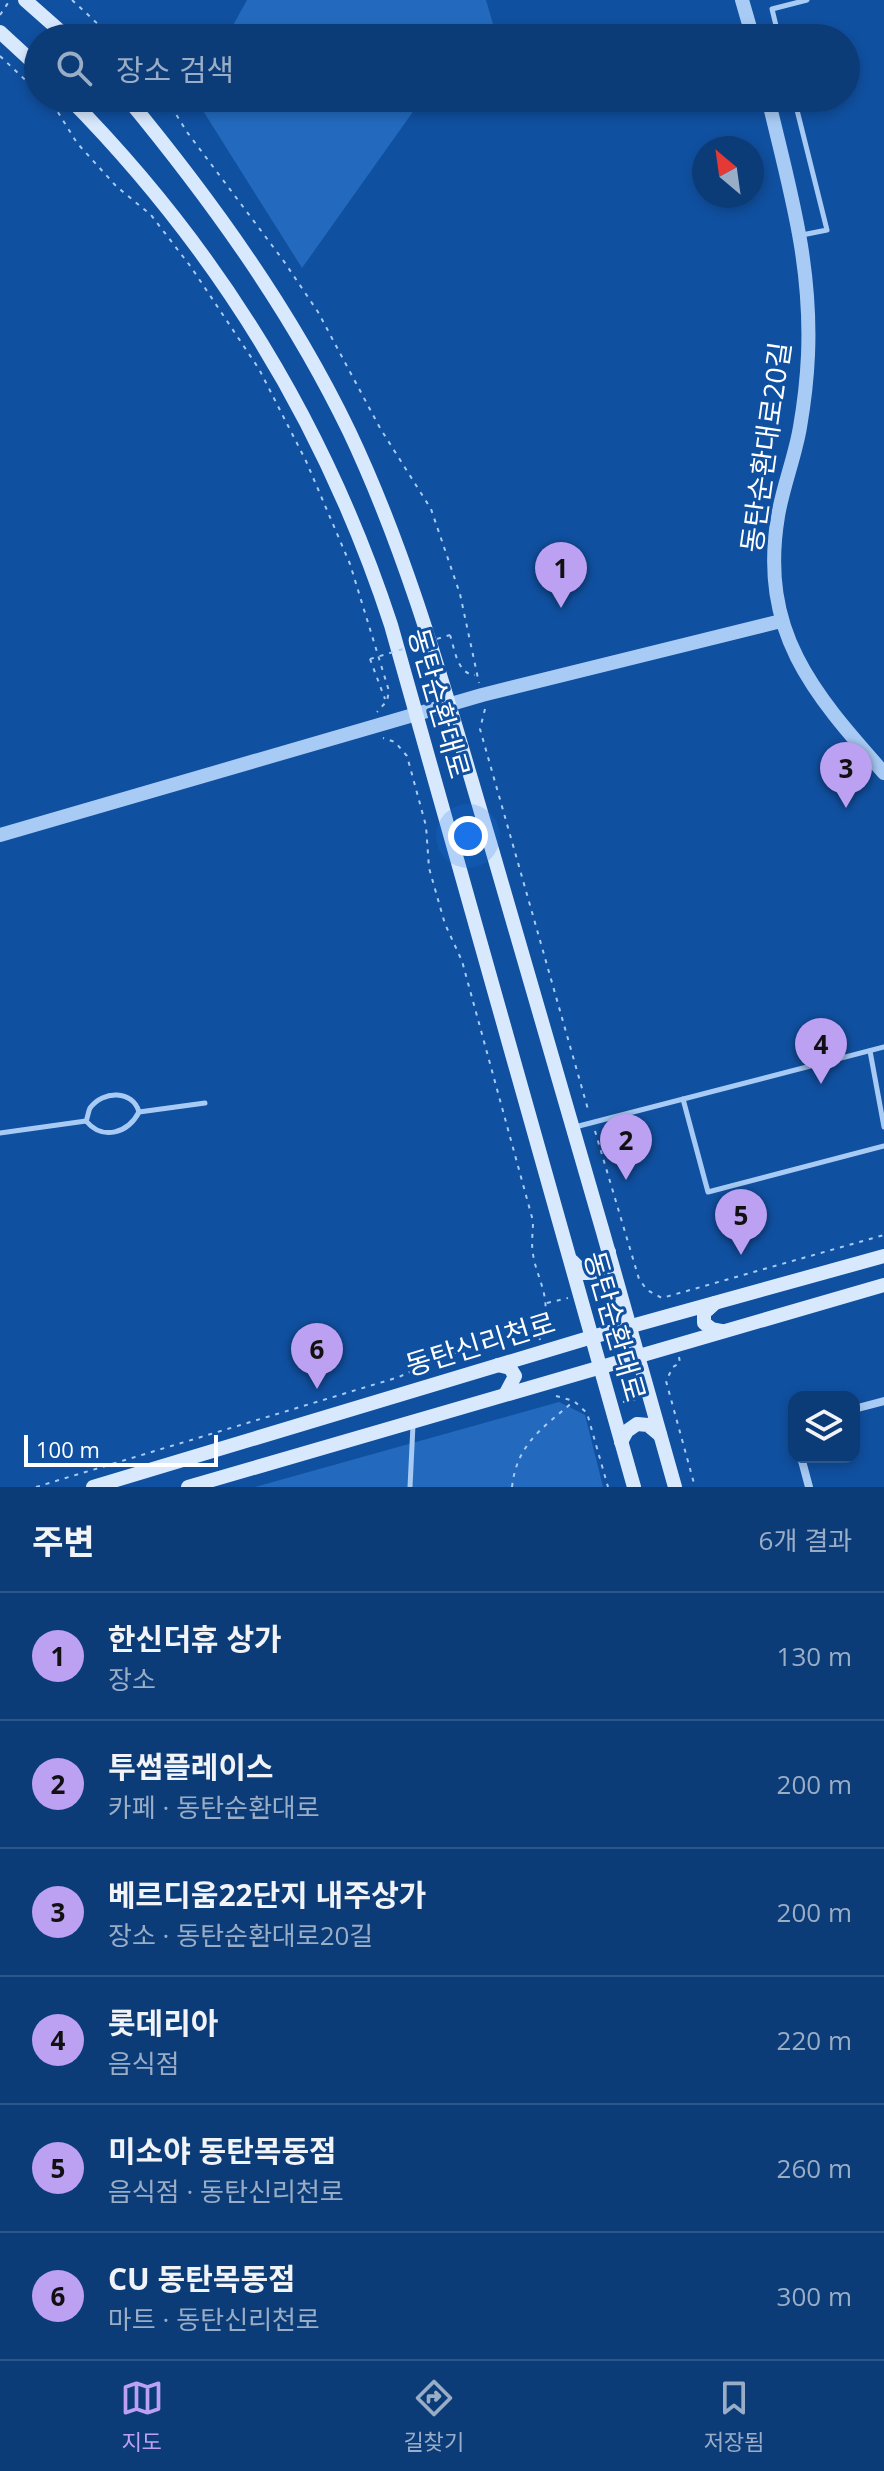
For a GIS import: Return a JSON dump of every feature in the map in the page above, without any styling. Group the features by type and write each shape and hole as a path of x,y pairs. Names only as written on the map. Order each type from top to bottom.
{"main road":[{"path":"25,0 52,24"},
{"path":"0,32 24,54"},
{"name":"동탄순환대로","path":"82,112 149,184 216,271 267,350 326,458 359,533 391,625 634,1487"},
{"name":"동탄순환대로","path":"138,112 209,203 299,339 348,430 389,522 425,623 575,1127 675,1487"},
{"path":"569,1258 584,1273 594,1274 604,1268 609,1252"},
{"name":"동탄신리천로","path":"93,1487 592,1337 884,1256"},
{"name":"동탄신리천로","path":"188,1487 884,1285"},
{"path":"715,1303 704,1313 704,1323 722,1331"},
{"path":"498,1365 510,1368 515,1376 506,1393"},
{"path":"621,1442 627,1431 637,1424 648,1425 661,1435"}],"street":[{"path":"742,0 749,24"},
{"name":"동탄순환대로20길","path":"771,112 801,235 808,296 808,357 800,427 778,515 773,570 781,621 794,653 819,695 884,773"},
{"path":"0,835 448,704 781,621"},
{"path":"860,1407 884,1401"},
{"path":"803,1463 809,1487"}],"lane":[{"path":"776,24 772,9 807,0"},
{"path":"798,112 827,230 801,235"},
{"path":"575,1127 884,1047"},
{"path":"870,1051 884,1127"},
{"path":"86,1121 90,1108 106,1097 122,1094 131,1098 139,1112"},
{"path":"683,1099 708,1192 884,1146"},
{"path":"139,1112 205,1103"},
{"path":"86,1121 103,1134 124,1130 133,1123 139,1112"},
{"path":"0,1133 86,1121"},
{"path":"410,1487 413,1420"}],"path":[{"path":"0,15 10,0"},
{"path":"72,0 98,24"},
{"path":"0,56 24,79"},
{"path":"58,112 77,143 96,165 151,215 167,236 230,325 281,408 350,564 389,691 387,701 376,710"},
{"path":"175,112 318,312 380,428 431,509 460,594 476,675 466,674 461,668 450,635 370,659 381,693 387,701"},
{"path":"486,711 480,729 592,1123 639,1279 647,1290 662,1298 884,1235"},
{"path":"36,1487 399,1377 442,1357 537,1328 544,1318 546,1303 533,1254 533,1221 462,961 445,924 429,868 423,812 407,756 395,742 384,740"},
{"path":"662,1298 667,1316"},
{"path":"675,1344 680,1363 669,1373 666,1381 695,1487"},
{"path":"611,1406 668,1389"},
{"path":"556,1398 574,1401 587,1413 608,1487"},
{"path":"512,1487 515,1468 524,1448 574,1401"}],"shaded area":[{"path":"247,0 486,0 493,24 234,24"},
{"path":"204,112 413,112 302,268"},
{"path":"559,1402 585,1415 603,1487 255,1487"}],"place":[{"name":"한신더휴 상가","path":"561,608"},
{"name":"베르디움22단지 내주상가","path":"846,808"},
{"name":"롯데리아","path":"821,1084"},
{"name":"투썸플레이스","path":"626,1180"},
{"name":"미소야 동탄목동점","path":"741,1255"},
{"name":"CU 동탄목동점","path":"317,1389"}]}
